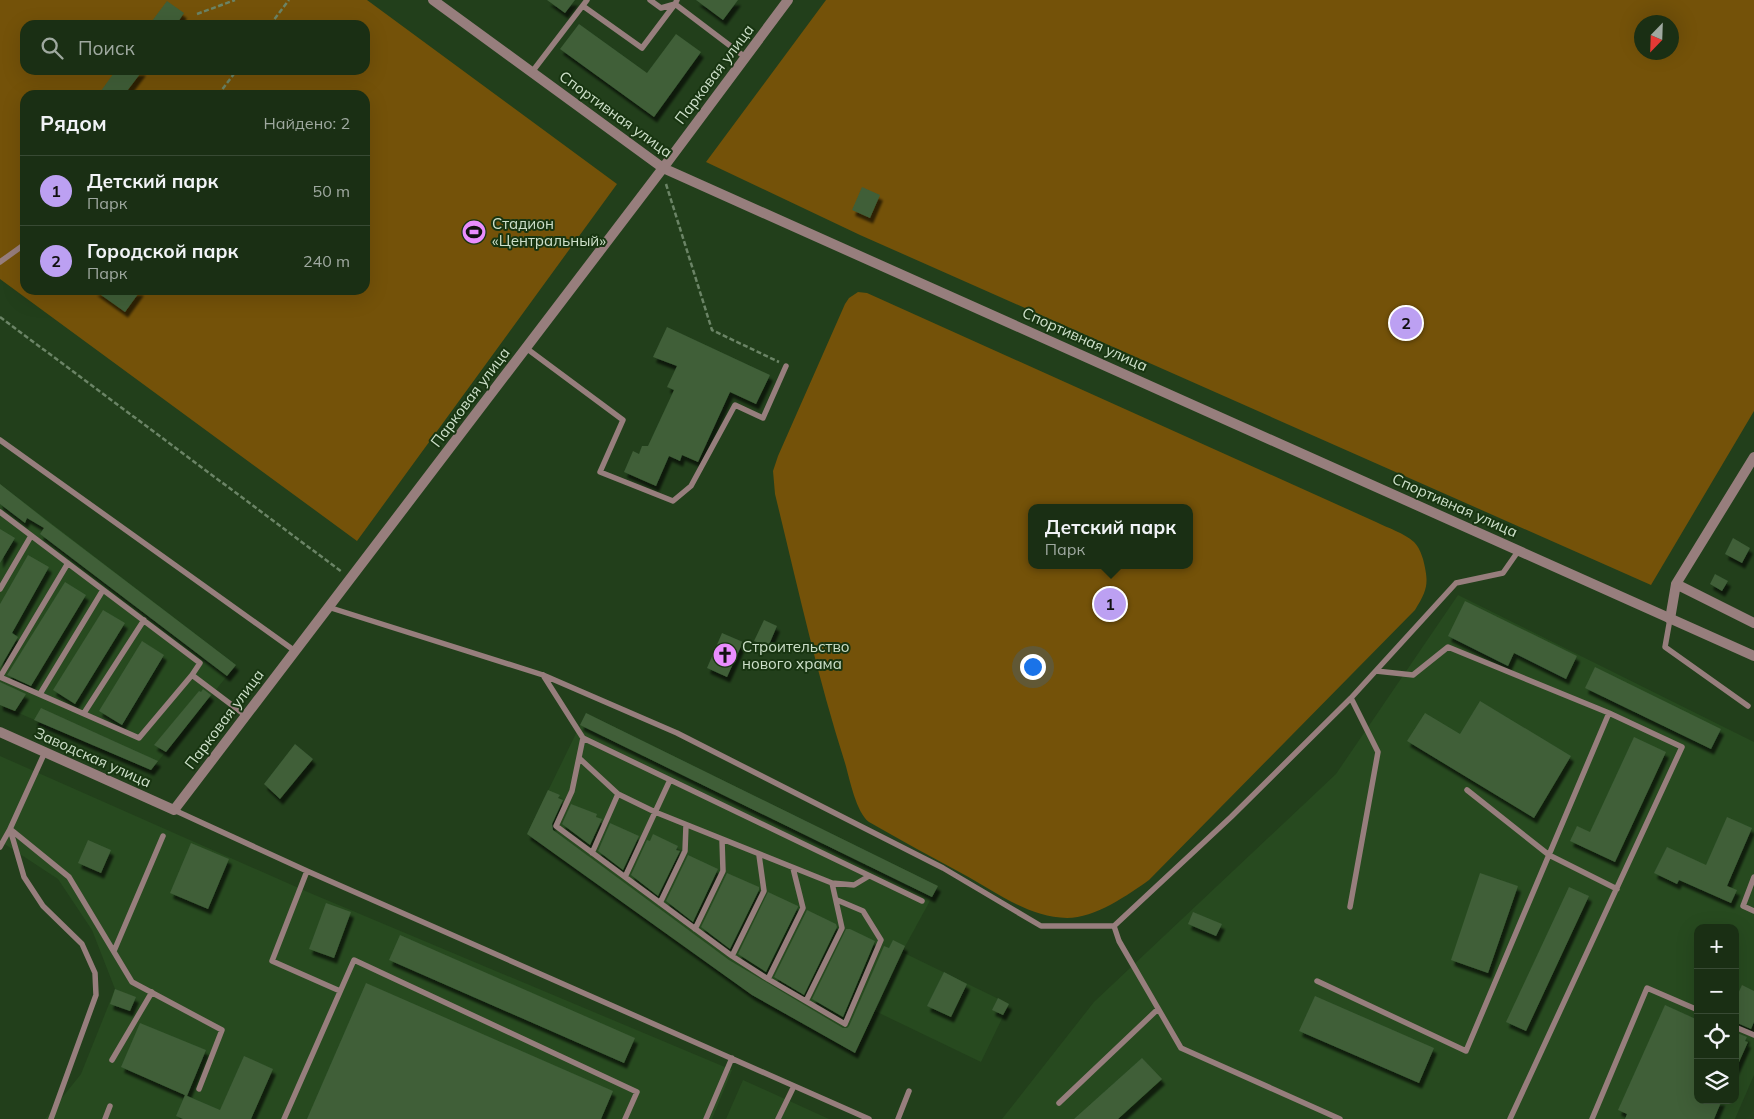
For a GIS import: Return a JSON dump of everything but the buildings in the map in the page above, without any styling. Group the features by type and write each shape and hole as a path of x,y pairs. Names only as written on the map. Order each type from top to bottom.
{"street":[{"name":"Спортивная улица","path":"433,0 663,168 1754,656"},
{"name":"Парковая улица","path":"174,810 663,168 788,0"},
{"path":"1670,619 1676,584 1754,457"},
{"path":"1676,584 1754,623"},
{"name":"Заводская улица","path":"0,732 174,810"}],"lane":[{"path":"532,72 587,0"},
{"path":"650,0 661,8 676,2"},
{"path":"583,6 642,48 676,2"},
{"path":"676,2 745,57"},
{"path":"0,262 20,248"},
{"path":"526,348 623,420 600,472 673,501 691,486 735,405 763,418 786,366"},
{"path":"0,440 295,651"},
{"path":"0,512 32,536 68,563 200,662 192,675 139,738 0,677 68,563"},
{"path":"0,589 32,536"},
{"path":"328,607 543,675 677,733 943,868 1041,926 1114,926 1231,817 1351,698 1456,583 1503,573 1519,550"},
{"path":"40,694 104,590"},
{"path":"1670,619 1665,647 1748,706"},
{"path":"84,714 144,620"},
{"path":"1376,671 1413,675 1448,648 1610,713 1682,747 1510,1119"},
{"path":"192,675 245,715"},
{"path":"543,675 584,738 922,901"},
{"path":"1350,907 1378,752 1351,698"},
{"path":"1317,981 1466,1051 1610,713"},
{"path":"584,738 572,791 556,826 732,956 845,1024 880,940 863,911 837,900"},
{"path":"0,847 45,752"},
{"path":"579,758 618,794 722,840 832,883 854,885 870,876"},
{"path":"625,877 670,780"},
{"path":"1466,790 1549,855 1616,889"},
{"path":"592,853 618,794"},
{"path":"174,810 307,871 732,1058 856,1116 870,1119"},
{"path":"660,903 685,850 686,825"},
{"path":"10,829 69,878 132,982 222,1030 199,1088"},
{"path":"10,829 24,877 42,906 82,944 96,973 96,995 51,1119"},
{"path":"114,951 163,836"},
{"path":"695,929 723,871 722,840"},
{"path":"732,956 764,891 759,855"},
{"path":"768,979 803,908 793,868"},
{"path":"307,871 272,961 340,991"},
{"path":"1754,877 1743,906 1754,910"},
{"path":"806,1001 842,928 832,883"},
{"path":"1114,926 1119,941 1181,1048 1340,1119"},
{"path":"284,1119 354,960 637,1092 625,1119"},
{"path":"1592,1119 1647,988 1694,1008"},
{"path":"112,1060 152,992"},
{"path":"1059,1103 1158,1009"},
{"path":"1739,1029 1754,1035"},
{"path":"706,1119 732,1058"},
{"path":"778,1119 794,1086"},
{"path":"898,1119 909,1091"},
{"path":"105,1119 110,1106"}],"path":[{"path":"197,14 235,0"},
{"path":"274,20 289,0"},
{"path":"222,90 233,75"},
{"path":"663,168 668,192 712,330 786,366"},
{"path":"0,317 351,578"}],"shaded area":[{"name":"Стадион «Центральный»","path":"0,0 367,0 617,184 357,541 22,295 370,295 370,90 20,90 20,294 0,279"},
{"path":"826,0 1754,0 1754,411 1651,585 860,235 706,162"},
{"path":"858,292 867,293 1396,531 1414,542 1421,552 1427,580 1423,597 1415,610 1149,880 1121,899 1100,910 1078,917 1067,918 1053,917 1026,908 1000,896 869,822 860,811 851,787 825,696 775,494 773,471 849,298"},
{"path":"0,484 236,665 151,770 0,705"},
{"path":"1458,595 1754,742 1754,1075 1735,1119 1002,1119 1094,1002 1336,774"},
{"path":"586,713 938,886 902,952 1009,1004 981,1062 875,1011 855,1053 752,995 527,834"},
{"path":"0,756 310,893 732,1070 712,1119 45,1119 81,1074 115,989 92,930 58,879 0,841"},
{"path":"743,1080 829,1119 726,1119"}],"place":[{"name":"Стадион «Центральный»","path":"474,232"},
{"name":"Городской парк","path":"1406,323"},
{"name":"Детский парк","path":"1110,604"},
{"name":"Строительство нового храма","path":"725,655"}]}
